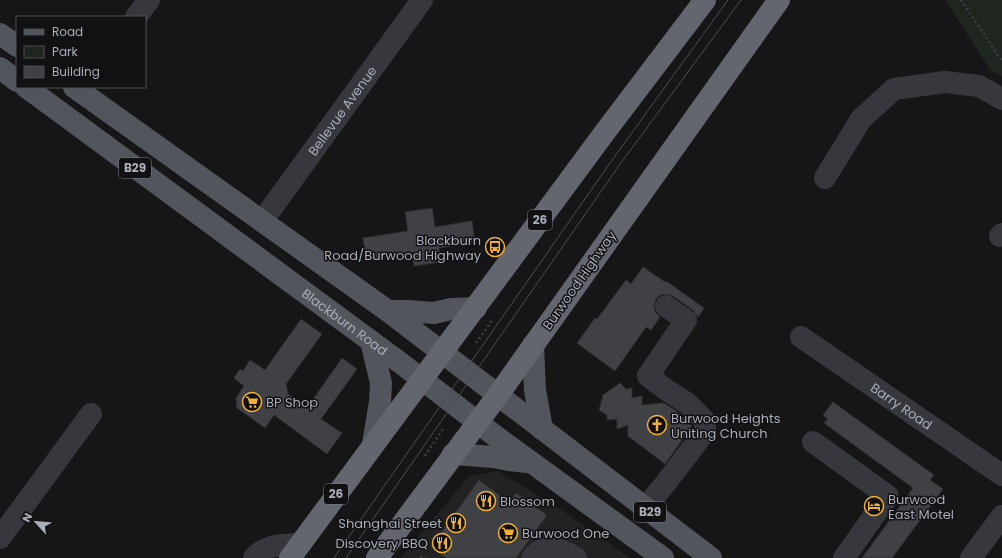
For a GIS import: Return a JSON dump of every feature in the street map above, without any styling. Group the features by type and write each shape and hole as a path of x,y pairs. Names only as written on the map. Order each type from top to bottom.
{"highway":[{"name":"26","path":"295,551 442,352 485,313 605,132 705,0"},
{"name":"Burwood Highway","path":"377,558 498,395 779,0"}],"main road":[{"path":"0,34 16,45"},
{"path":"0,68 16,80"},
{"name":"Blackburn Road","path":"27,88 371,341 532,463 663,558"},
{"name":"B29","path":"80,89 388,311 711,558"},
{"path":"388,311 434,313 451,309 485,313"},
{"path":"371,341 381,383 380,402 373,444"},
{"path":"533,345 535,390 542,429"},
{"path":"454,454 494,457 532,463"}],"street":[{"path":"137,16 149,0"},
{"name":"Bellevue Avenue","path":"263,220 422,0"},
{"path":"825,178 861,119 894,89 945,82 979,86 1002,99"},
{"path":"645,508 670,479 705,431 705,421 687,403 648,376 686,320 666,306"},
{"name":"Barry Road","path":"801,337 1002,475"},
{"path":"0,538 91,414"},
{"path":"813,442 888,496 844,558"},
{"path":"971,558 1002,516"},
{"path":"254,558 258,553 270,547 295,551"},
{"path":"532,558 543,549 549,548 558,548 576,558"}],"path":[{"path":"962,0 1002,61"},
{"path":"476,343 485,313"},
{"path":"425,456 443,429"},
{"path":"420,558 422,556 425,558"}],"shaded area":[{"name":"Burwood One","path":"498,471 559,508 630,558 401,558 469,476"}],"green space":[{"path":"945,0 1002,0 1002,76 991,71"}],"building":[{"path":"432,208 435,227 472,221 475,243 439,248 441,262 414,266 412,252 366,259 363,238 408,231 405,212"},
{"path":"643,267 665,282 666,281 704,308 698,317 693,310 673,296 667,294 660,295 656,299 654,305 655,312 660,317 651,330 646,327 615,371 577,343 626,280 631,284"},
{"path":"301,319 322,334 286,384 288,394 307,408 342,358 357,369 321,419 342,433 327,454 274,415 265,428 237,408 236,398 244,386 234,378 240,369 243,371 250,360 265,370"},
{"name":"Burwood Heights Uniting Church","path":"620,383 626,389 632,388 632,398 642,396 642,405 664,403 679,413 692,426 665,464 628,436 628,425 617,429 617,419 607,420 607,415 599,410 603,395"},
{"path":"833,402 934,475 930,480 943,489 892,558 862,558 913,488 824,423 828,419 823,415"},
{"path":"479,480 509,502 516,493 547,515 516,558 446,558 431,547"}],"tram line":[{"path":"334,558 610,163 728,0"},
{"path":"346,558 618,167 741,0"}],"place":[{"name":"Blackburn Road/Burwood Highway","path":"495,247"},
{"name":"BP Shop","path":"252,402"},
{"name":"Burwood Heights Uniting Church","path":"657,425"},
{"name":"Blossom","path":"486,501"},
{"name":"Burwood East Motel","path":"874,506"},
{"name":"Shanghai Street","path":"456,523"},
{"name":"Burwood One","path":"508,533"},
{"name":"Discovery BBQ","path":"442,543"}]}
